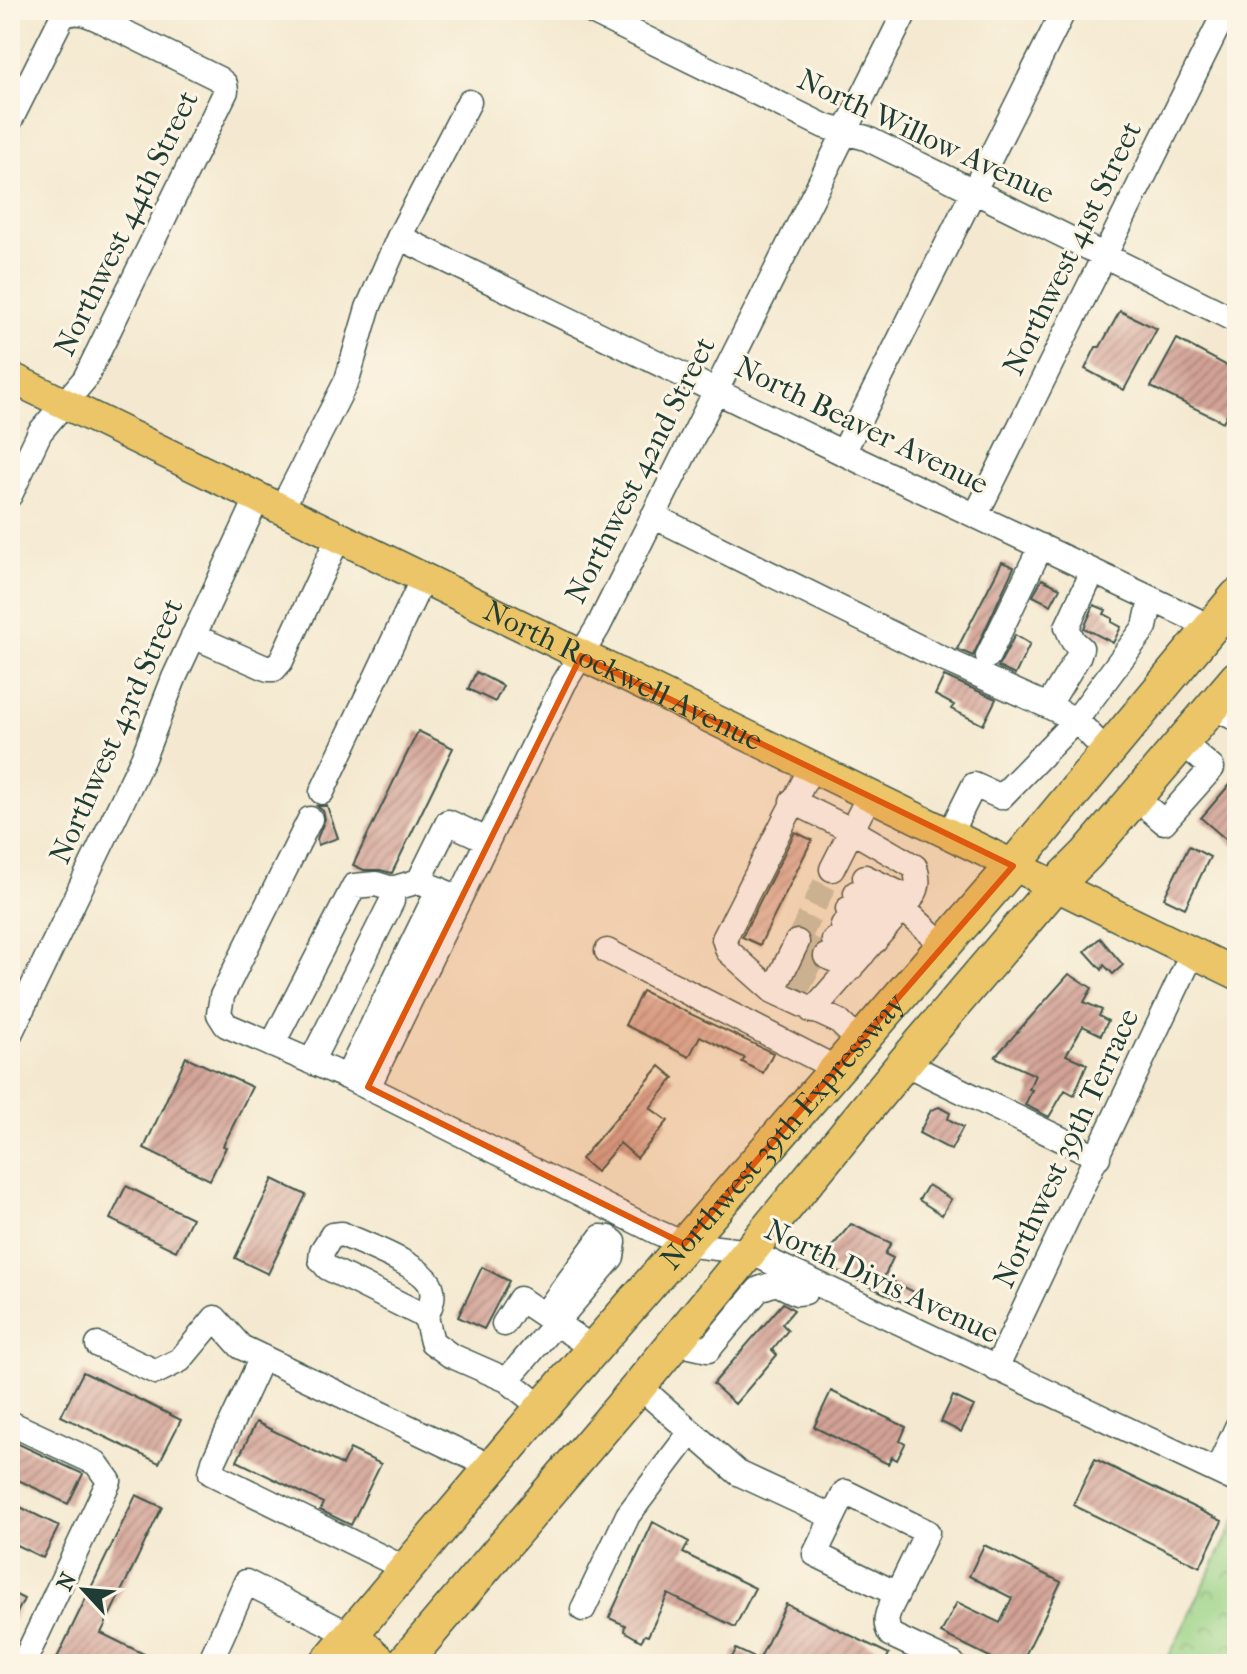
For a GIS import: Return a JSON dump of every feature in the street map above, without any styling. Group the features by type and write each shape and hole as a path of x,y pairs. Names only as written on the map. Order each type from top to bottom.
{"highway":[{"name":"Northwest 39th Expressway","path":"326,1664 542,1408 1013,866 1237,596"},
{"name":"Northwest 39th Expressway","path":"403,1664 681,1336 904,1063 1054,887 1087,854 1182,742 1230,696"},
{"path":"351,1635 382,1664"}],"main road":[{"name":"North Rockwell Avenue","path":"10,377 1237,974"}],"street":[{"name":"North Willow Avenue","path":"588,10 635,20 824,126 866,138 1237,321"},
{"name":"Northwest 42nd Street","path":"358,1082 408,980 423,889 487,840 906,10"},
{"path":"843,453 1064,10"},
{"name":"Northwest 41st Street","path":"976,515 1226,10"},
{"path":"10,121 62,17 78,11 116,18"},
{"name":"Northwest 44th Street","path":"10,495 40,432 85,379 226,91 225,84 210,74 116,18"},
{"name":"Northwest 43rd Street","path":"10,1034 143,758 193,636 270,503 347,380 368,308 399,237 469,102"},
{"name":"North Beaver Avenue","path":"399,237 843,453 1211,627"},
{"path":"653,516 927,651 1076,720 1108,753"},
{"path":"193,636 274,669 281,661 339,536"},
{"path":"988,656 1041,546"},
{"path":"1048,706 1078,657 1081,648 1073,641 1067,627 1093,571"},
{"path":"322,792 423,578"},
{"path":"949,835 974,785 1001,797 1076,720 1145,627 1151,599"},
{"path":"811,768 724,939 728,951 944,946"},
{"path":"836,866 869,796"},
{"path":"792,801 915,867 919,882 838,948"},
{"name":"North Divis Avenue","path":"310,819 222,996 219,1014 226,1025 358,1082 684,1244 750,1252 1227,1476"},
{"path":"311,1062 392,901 423,889 448,822 487,840"},
{"path":"272,1045 354,886 376,884 423,889"},
{"path":"838,948 838,1021 860,1042"},
{"path":"607,951 837,1069"},
{"name":"Northwest 39th Terrace","path":"996,1369 1192,954"},
{"path":"904,1063 1098,1157"},
{"path":"681,1336 690,1346 708,1350 759,1289 776,1283 797,1293 805,1292 812,1281"},
{"path":"504,1324 520,1299 594,1349"},
{"path":"426,1317 432,1342 450,1355 507,1380 542,1408"},
{"path":"98,1345 156,1372 180,1360 215,1318 241,1347 492,1467"},
{"path":"507,1380 549,1319"},
{"path":"262,1357 211,1473 406,1569"},
{"path":"639,1386 738,1473 833,1517"},
{"path":"10,1423 96,1463 109,1481 23,1664"},
{"path":"1227,1476 1237,1427"},
{"path":"583,1609 628,1515 691,1432"},
{"path":"897,1594 815,1554 845,1492 927,1532 897,1594 886,1628 891,1635 953,1664"},
{"path":"209,1664 246,1582 351,1635"}],"highlighted area":[{"path":"581,656 1013,866 684,1244 368,1087"}],"green space":[{"path":"1237,1517 1237,1664 1165,1664"}],"building":[{"path":"1120,311 1157,329 1124,390 1085,369"},
{"path":"1177,339 1237,371 1237,394 1223,422 1151,387"},
{"path":"1002,562 1014,567 973,656 957,649"},
{"path":"1042,579 1060,588 1051,605 1033,596"},
{"path":"1094,605 1106,610 1104,614 1121,627 1113,643 1084,628"},
{"path":"1015,635 1030,644 1015,675 998,667"},
{"path":"476,672 503,686 495,702 468,689"},
{"path":"944,676 996,699 983,725 951,709 954,705 935,695"},
{"path":"418,731 453,748 392,873 364,870 353,865"},
{"path":"1237,776 1237,849 1201,818"},
{"path":"317,806 327,806 338,838 318,845 317,839 325,819 323,811"},
{"path":"795,832 812,840 760,945 742,937"},
{"path":"1189,846 1210,857 1185,908 1164,898"},
{"path":"1100,938 1123,965 1113,974 1104,965 1102,970 1085,951"},
{"path":"1069,974 1092,988 1084,1002 1102,1010 1099,1016 1108,1021 1101,1035 1083,1026 1066,1055 1087,1064 1074,1095 1065,1090 1049,1117 1025,1105 1035,1075 995,1057"},
{"path":"642,991 773,1053 763,1073 742,1062 745,1058 700,1036 689,1057 625,1025"},
{"path":"186,1057 252,1087 210,1180 144,1148"},
{"path":"660,1066 674,1078 650,1108 668,1121 637,1158 620,1143 596,1172 581,1159"},
{"path":"939,1107 950,1113 948,1119 963,1127 951,1150 919,1133 931,1110"},
{"path":"273,1179 306,1195 268,1274 235,1258"},
{"path":"928,1185 951,1199 942,1215 919,1200"},
{"path":"126,1186 192,1218 176,1251 110,1219"},
{"path":"851,1224 891,1243 885,1254 893,1258 884,1277 914,1292 908,1305 819,1262"},
{"path":"482,1267 509,1281 484,1329 458,1317"},
{"path":"783,1303 794,1310 782,1324 788,1330 772,1350 777,1355 735,1404 713,1384"},
{"path":"83,1372 181,1420 159,1463 61,1416"},
{"path":"831,1391 906,1427 900,1441 905,1444 897,1460 892,1457 888,1464 814,1427"},
{"path":"953,1396 974,1406 961,1432 941,1422"},
{"path":"256,1422 342,1465 350,1449 381,1464 351,1525 320,1510 323,1503 237,1461"},
{"path":"10,1440 83,1474 68,1504 10,1476"},
{"path":"1095,1459 1222,1521 1200,1567 1073,1505"},
{"path":"136,1495 162,1507 101,1633 164,1664 54,1664"},
{"path":"10,1502 59,1526 43,1558 10,1542"},
{"path":"653,1522 689,1542 683,1553 755,1588 735,1627 668,1594 648,1636 645,1635 641,1641 624,1631 625,1625 609,1618"},
{"path":"984,1545 1061,1582 1021,1664 1004,1664 941,1633 957,1602 1000,1623 1012,1598 969,1576"},
{"path":"10,1592 24,1599 10,1627"},
{"path":"786,1604 889,1654 884,1664 729,1664 736,1649 759,1660"}],"tunnel":[{"path":"826,956 797,942 832,869"},
{"path":"800,962 819,971"},
{"path":"793,977 812,987"}]}
